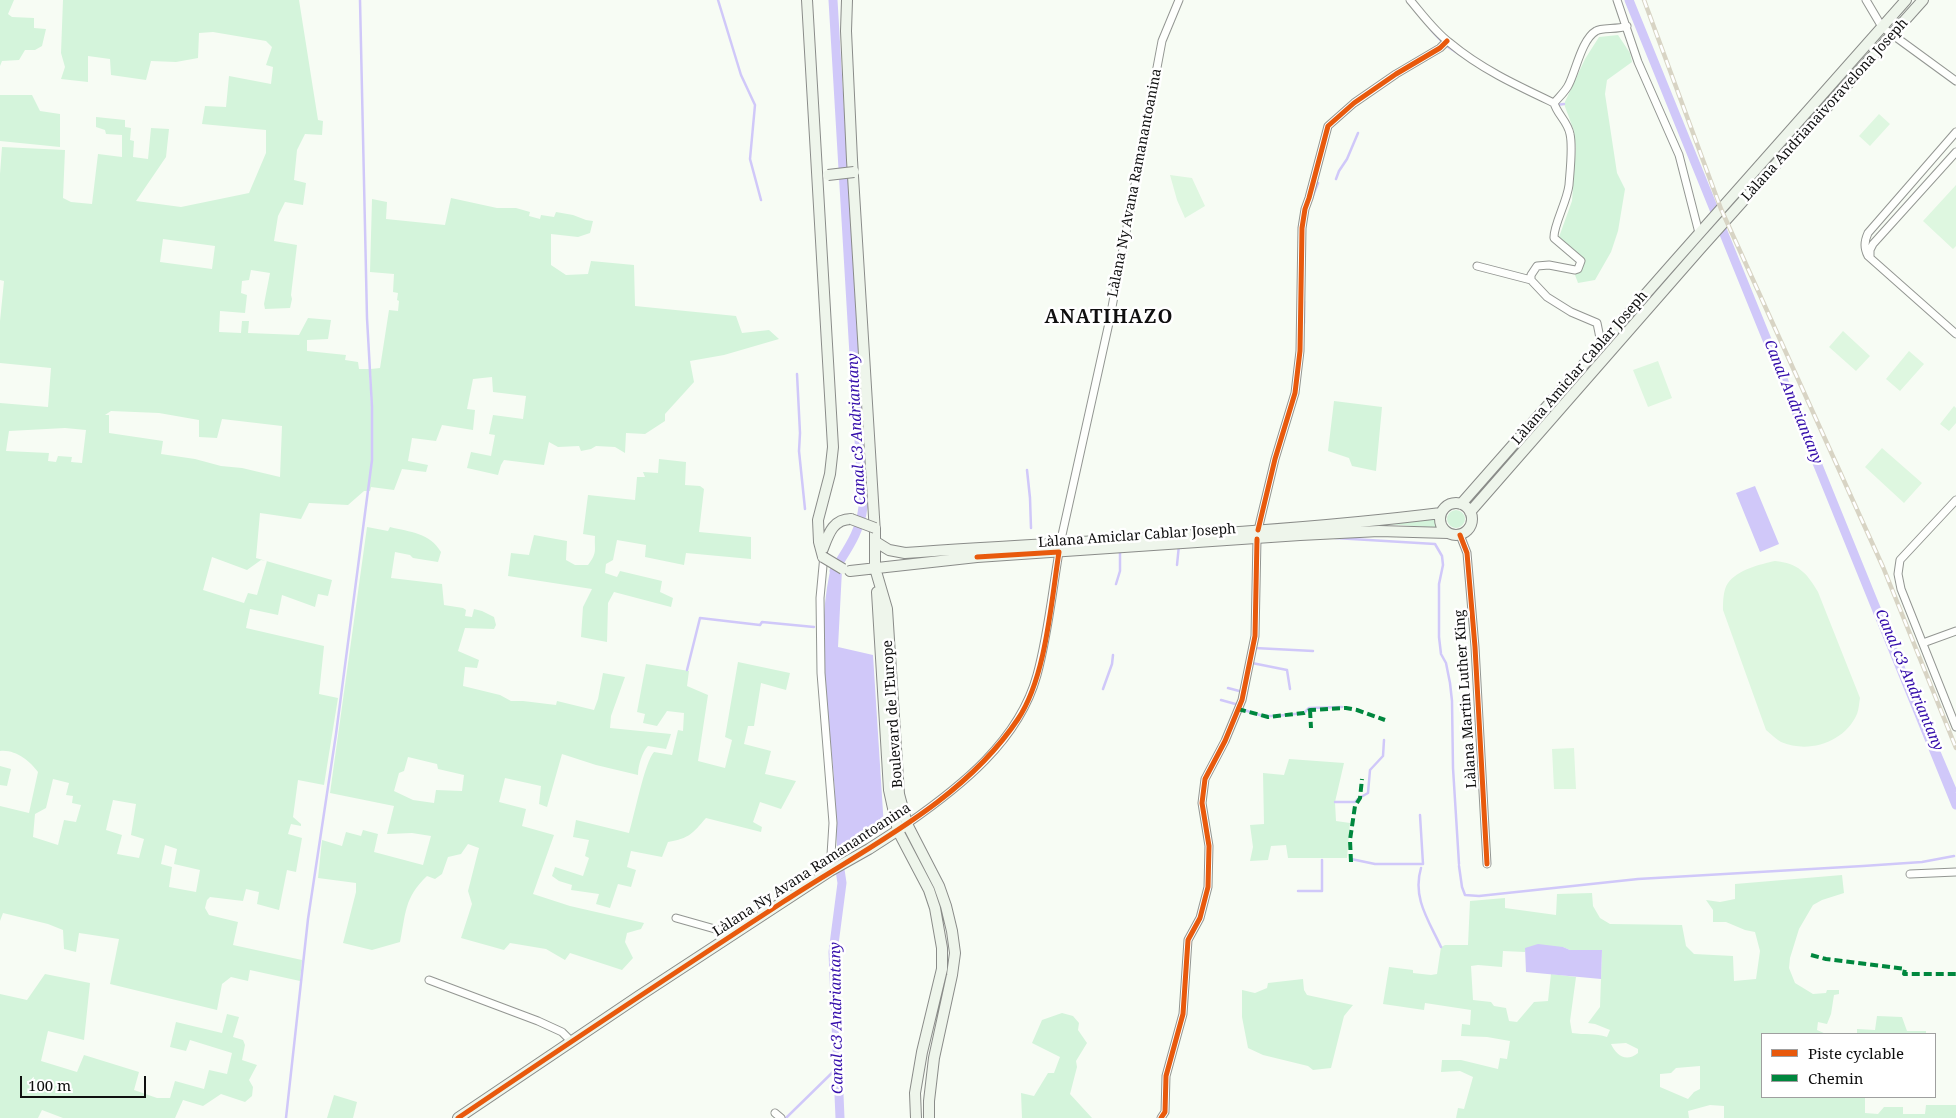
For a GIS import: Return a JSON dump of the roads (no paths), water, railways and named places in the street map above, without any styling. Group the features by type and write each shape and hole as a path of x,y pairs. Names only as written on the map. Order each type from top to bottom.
{"main road":[{"path":"807,0 833,447 830,474 817,531 823,554 847,570 868,571 877,585 889,790 898,831 929,890 935,908 942,948 942,969 916,1085 916,1118"},
{"path":"847,0 846,31 876,542"},
{"name":"Làlana Andrianaivoravelona Joseph","path":"1699,232 1906,0"},
{"name":"Làlana Andrianaivoravelona Joseph","path":"1700,249 1923,0"},
{"path":"819,185 828,174 854,177"},
{"name":"Làlana Amiclar Cablar Joseph","path":"1461,504 1699,232"},
{"name":"Làlana Amiclar Cablar Joseph","path":"1470,512 1700,249"},
{"path":"1461,504 1470,512 1471,525 1460,535 1448,533 1440,522 1441,513 1449,505 1461,504"},
{"name":"Làlana Amiclar Cablar Joseph","path":"1258,535 1441,513"},
{"path":"823,554 833,526 839,522 852,519 875,528 876,542"},
{"name":"Làlana Amiclar Cablar Joseph","path":"876,542 889,550 905,553 1060,548 1258,535 1365,532 1448,533"},
{"name":"Boulevard de l'Europe","path":"876,542 875,568 887,609 899,794 908,824 938,886 952,931 955,953 934,1058 929,1118"},
{"name":"Làlana Amiclar Cablar Joseph","path":"847,570 978,558 1060,548"},
{"name":"Làlana Ny Avana Ramanantoanina","path":"458,1118 830,871 908,824"}],"street":[{"name":"Làlana Ny Avana Ramanantoanina","path":"908,824 981,766 1018,719 1029,698 1037,676 1060,548 1109,323 1162,41 1179,0"},
{"path":"1410,0 1447,41 1486,69 1555,106 1570,134 1571,153 1566,203 1554,232 1554,238 1581,261 1578,269 1575,270 1549,265 1537,266 1531,275 1531,280"},
{"path":"1617,0 1642,71 1679,155 1699,232"},
{"path":"1866,0 1882,27 1956,81"},
{"path":"1555,106 1568,86 1586,43 1595,31 1602,29 1617,30 1627,26"},
{"path":"1161,1118 1164,1112 1166,1076 1183,1014 1188,940 1200,918 1208,887 1208,846 1202,803 1205,779 1224,742 1242,700 1255,636 1258,535 1275,459 1295,393 1300,351 1302,228 1305,208 1310,198 1328,126 1354,104 1396,74 1440,48 1447,41"},
{"path":"1956,132 1864,240 1865,250 1869,257 1956,334"},
{"path":"1869,257 1873,244 1956,152"},
{"path":"1476,266 1531,280 1547,297 1571,312 1597,324 1601,343"},
{"path":"1956,500 1900,560 1898,574 1901,588 1956,727"},
{"name":"Làlana Martin Luther King","path":"1460,535 1467,553 1475,647 1487,864"},
{"path":"823,554 825,551 820,598 821,673 833,823 830,871"},
{"path":"1923,643 1956,631"},
{"path":"1910,874 1956,872"},
{"path":"676,918 722,931 730,937"},
{"path":"428,980 538,1021 562,1032 572,1041"}],"waterway":[{"path":"286,1118 308,919 336,734 372,460 360,0"},
{"path":"718,0 741,75 755,105 750,159 761,200"},
{"name":"Canal c3 Andriantany","path":"833,0 863,507 856,533 834,571"},
{"name":"Canal Andriantany","path":"1629,0 1956,805"},
{"path":"1431,30 1445,45 1459,54"},
{"path":"1556,105 1564,104"},
{"path":"1336,179 1358,133"},
{"path":"1312,198 1318,183"},
{"path":"1304,301 1304,323"},
{"path":"797,374 799,451 805,509"},
{"path":"1027,470 1031,528"},
{"path":"1335,538 1435,544 1442,556 1443,565 1439,584 1439,637 1441,654 1446,663 1452,701 1453,768 1459,864"},
{"path":"1177,565 1179,545"},
{"path":"1116,584 1120,571 1120,550"},
{"name":"Canal c3 Andriantany","path":"1862,570 1956,791"},
{"path":"687,670 700,618 760,625 762,622 814,627"},
{"path":"1255,648 1313,651"},
{"path":"1103,689 1112,664 1113,655"},
{"path":"1252,663 1287,670 1290,689"},
{"path":"1228,688 1243,692"},
{"path":"1221,700 1239,705"},
{"path":"1241,709 1263,716 1276,716 1304,713 1309,708 1342,707"},
{"path":"1361,797 1368,793 1370,770 1383,756 1384,740"},
{"path":"1335,802 1355,802 1358,799"},
{"path":"1420,815 1423,864"},
{"name":"Canal c3 Andriantany","path":"840,1118 833,952 842,883 839,863 843,847"},
{"path":"1459,866 1465,895 1479,896 1638,879 1922,862 1954,856"},
{"path":"1351,859 1375,864 1423,864"},
{"path":"1298,891 1322,891 1322,860"},
{"path":"1421,868 1419,879 1420,899 1441,947"},
{"path":"786,1118 838,1067"}],"railway":[{"path":"1644,0 1721,209 1883,567 1956,748"}],"district":[{"name":"ANATIHAZO","path":"1109,318"}]}
